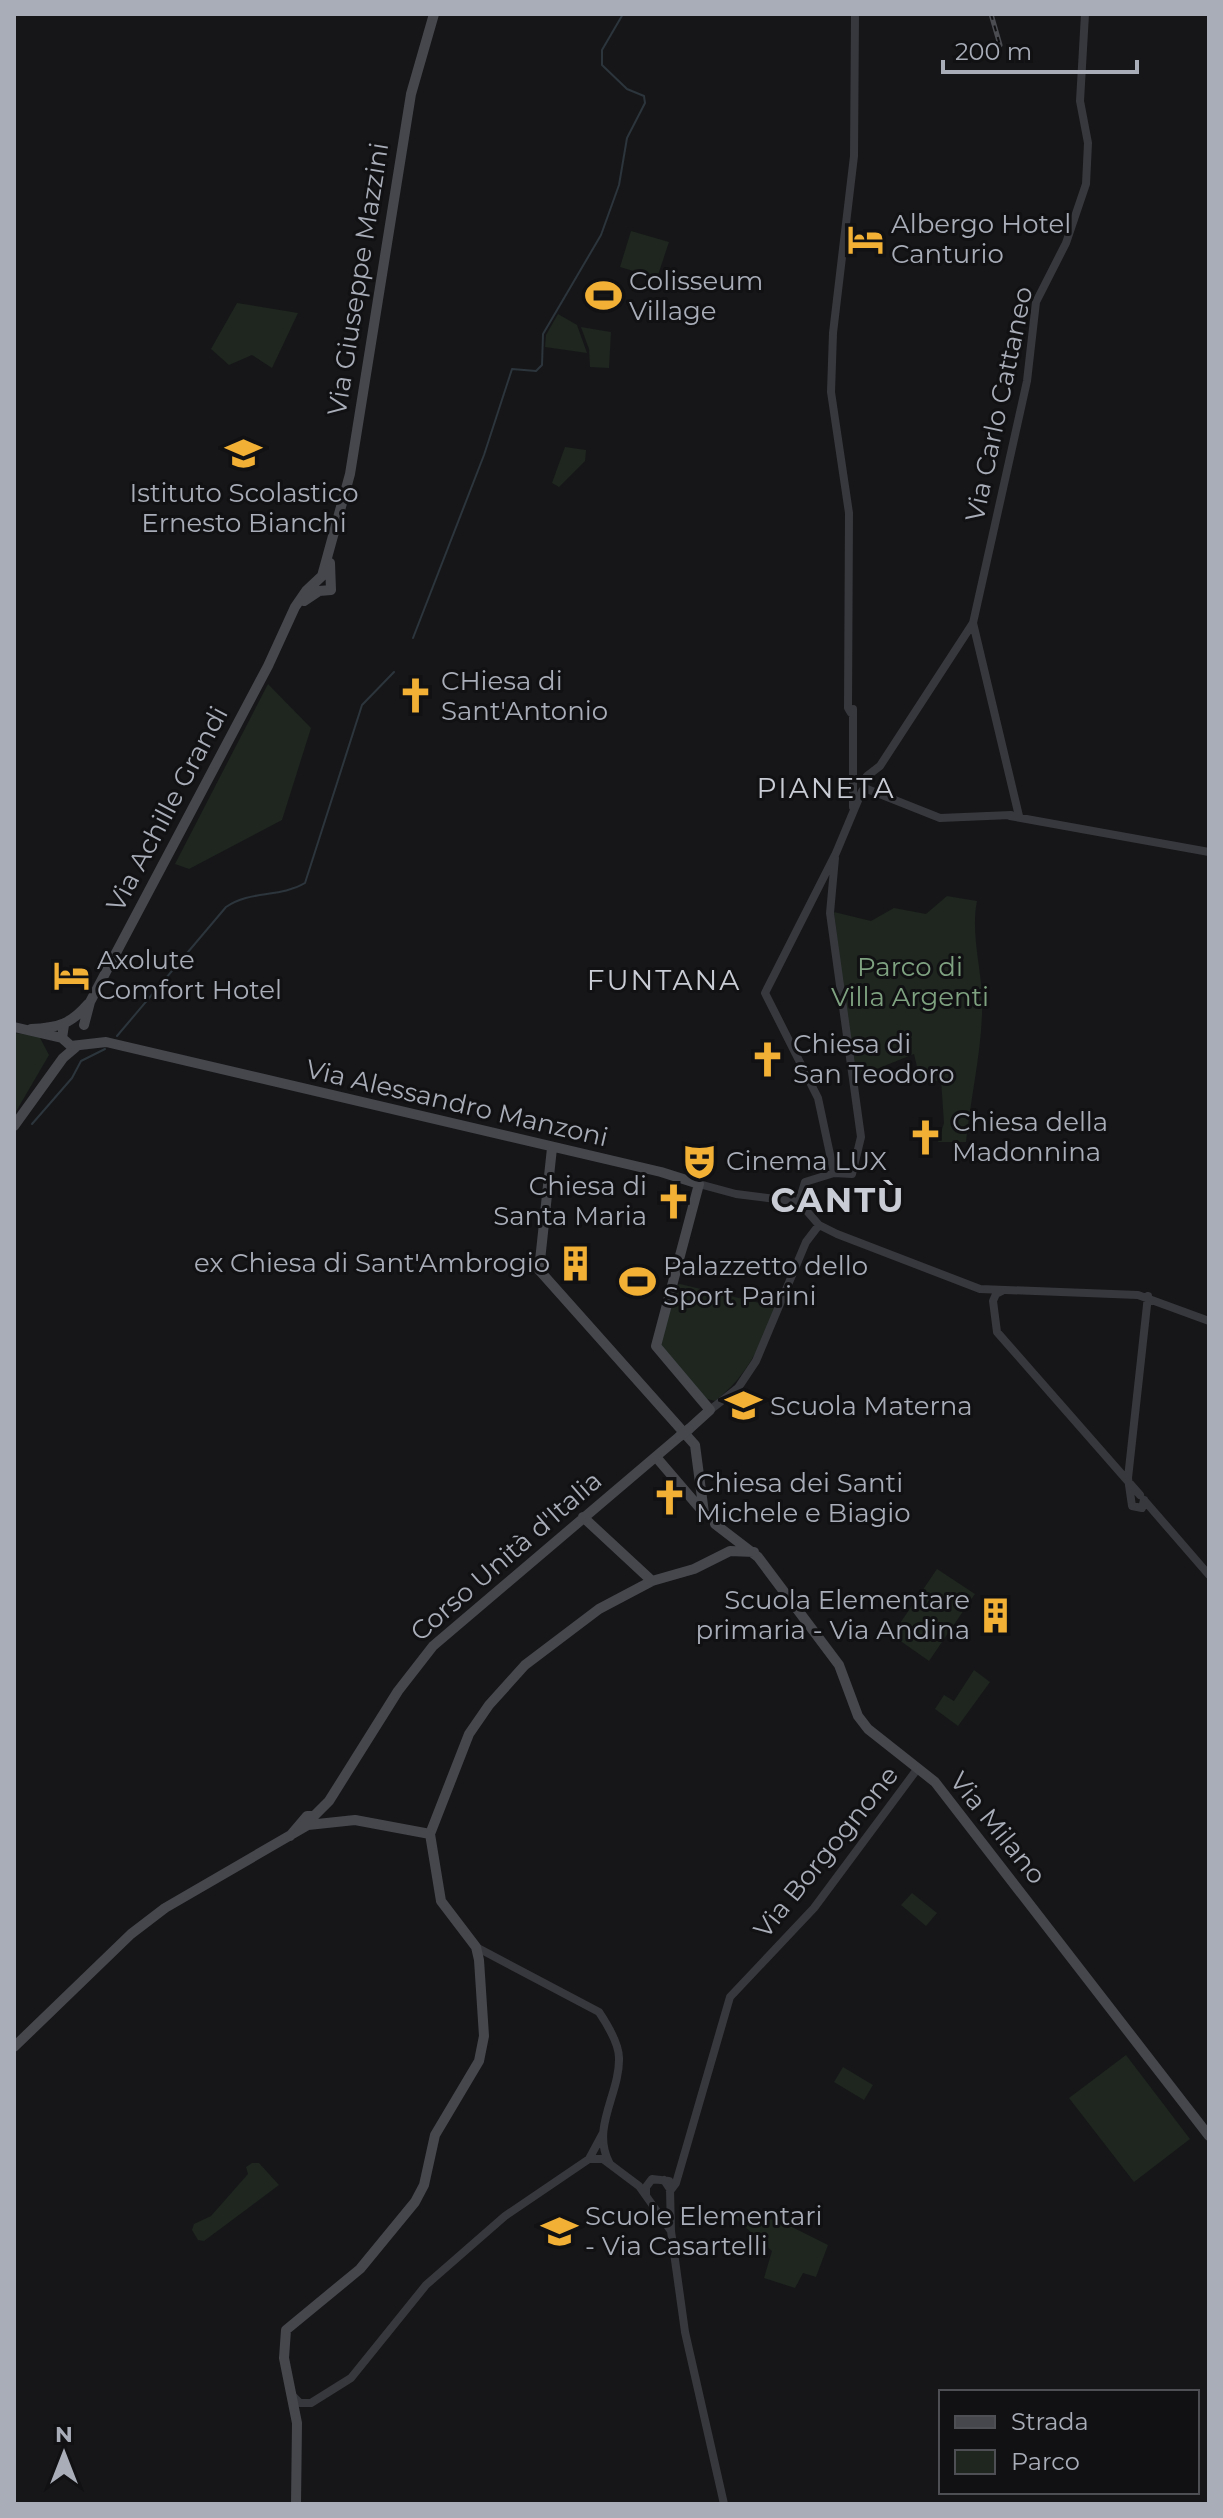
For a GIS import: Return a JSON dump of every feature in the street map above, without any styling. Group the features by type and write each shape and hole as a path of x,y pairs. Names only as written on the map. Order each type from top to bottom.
{"main road":[{"name":"Via Giuseppe Mazzini","path":"322,582 350,474 411,94 434,14"},
{"name":"Via Achille Grandi","path":"44,1083 63,1040 78,1032 90,1002 282,636 307,596 322,582"},
{"path":"14,1027 78,1032"},
{"name":"Via Alessandro Manzoni","path":"31,1029 63,1040 78,1032 106,1042 699,1184"},
{"path":"14,1126 78,1032"},
{"path":"552,1148 539,1270 695,1445 704,1513"},
{"path":"699,1184 656,1346 710,1410"},
{"name":"Corso Unità d'Italia","path":"310,1821 329,1801 421,1659 483,1600 710,1410"},
{"path":"656,1457 731,1539 730,1551"},
{"path":"583,1517 652,1581"},
{"name":"Via Milano","path":"715,1524 754,1552 839,1665 858,1716 868,1729 935,1782 1065,1945 1209,2136"},
{"path":"296,2504 297,2423 283,2352 286,2330 360,2269 415,2202 424,2185 435,2135 479,2061 484,2025 480,1954 441,1901 430,1834 464,1744 512,1679 599,1609 652,1581 694,1569 730,1551 754,1552"},
{"path":"14,2047 148,1921 189,1892 290,1836 310,1821 355,1820 430,1834"}],"street":[{"path":"834,1173 818,1098 765,993 836,853 854,809 859,787 851,755 849,513 831,382 833,333 854,156 855,14"},
{"name":"Via Carlo Cattaneo","path":"859,787 865,775 880,766 973,623 1029,369 1038,295 1066,243 1086,184 1088,143 1080,101 1085,14"},
{"path":"973,623 1015,814"},
{"path":"851,755 870,784 859,787"},
{"path":"859,787 940,818 1015,814 1209,852"},
{"path":"836,853 830,913 861,1137 853,1173 834,1173 805,1182 799,1202 819,1225 984,1290 1148,1296 1209,1321"},
{"name":"Via Alessandro Manzoni","path":"699,1184 746,1196 799,1202"},
{"path":"710,1410 738,1388 752,1369 806,1242 819,1225"},
{"path":"984,1290 993,1301"},
{"path":"1003,1291 996,1294 993,1301 996,1330 1139,1500 1209,1575"},
{"path":"1128,1484 1148,1296"},
{"path":"1117,1471 1130,1470"},
{"name":"Via Borgognone","path":"670,2192 678,2178 730,1997 814,1908 918,1768"},
{"path":"297,2423 308,2404 351,2378 426,2285 478,2238 589,2159 603,2133 619,2058 599,2012 546,1981 480,1954"},
{"path":"603,2133 609,2163"},
{"path":"589,2159 609,2163 628,2177 649,2197 671,2231"},
{"path":"628,2177 650,2180 678,2178"},
{"path":"649,2197 650,2180"},
{"path":"664,2180 670,2192 671,2231 685,2332 724,2504"},
{"path":"649,2197 660,2202 670,2192"},
{"path":"294,2397 308,2404"}],"green space":[{"path":"631,231 669,242 657,278 620,267"},
{"path":"237,303 298,313 272,368 252,355 229,365 211,349"},
{"path":"558,314 577,325 587,353 545,347 546,335"},
{"path":"581,327 611,332 609,368 590,367 589,349"},
{"path":"565,447 586,450 585,461 559,487 552,483"},
{"path":"268,684 311,728 282,820 189,869 175,864"},
{"name":"Parco di Villa Argenti","path":"947,896 977,901 975,936 982,1012 966,1142 938,1142 944,1123 941,1080 921,1084 914,1054 854,1078 834,912 871,921 894,908 926,914"},
{"path":"14,1033 39,1036 49,1055 14,1115"},
{"path":"680,1284 777,1307 745,1370 715,1401 704,1398 659,1346 674,1286"},
{"path":"937,1569 975,1594 929,1661 892,1635"},
{"path":"974,1670 990,1682 958,1726 935,1709 944,1695 954,1701"},
{"path":"912,1893 937,1913 926,1926 901,1905"},
{"path":"1126,2055 1190,2139 1134,2182 1069,2098"},
{"path":"843,2067 873,2085 864,2100 834,2082"},
{"path":"259,2163 279,2185 204,2241 198,2240 192,2230 194,2224 211,2216 248,2174 246,2167"},
{"path":"744,2213 782,2222 828,2245 816,2277 803,2273 795,2288 764,2278 772,2251 735,2218"}],"waterway":[{"path":"413,638 484,455 512,369 536,371 542,365 543,334 601,235 619,185 627,138 645,103 644,96 627,89 602,65 602,50 623,14"},
{"path":"117,1036 226,907 245,898 285,891 305,883 362,705 394,672"},
{"path":"32,1124 72,1078 81,1061 105,1049"}],"railway":[{"path":"991,14 1000,45"}],"place":[{"name":"Albergo Hotel Canturio","path":"865,239"},
{"name":"Colisseum Village","path":"603,296"},
{"name":"Istituto Scolastico Ernesto Bianchi","path":"244,454"},
{"name":"CHiesa di Sant'Antonio","path":"415,696"},
{"name":"Axolute Comfort Hotel","path":"71,975"},
{"name":"Chiesa di San Teodoro","path":"767,1059"},
{"name":"Chiesa della Madonnina","path":"926,1137"},
{"name":"Cinema LUX","path":"700,1161"},
{"name":"Chiesa di Santa Maria","path":"673,1201"},
{"name":"ex Chiesa di Sant'Ambrogio","path":"576,1263"},
{"name":"Palazzetto dello Sport Parini","path":"637,1281"},
{"name":"Scuola Materna","path":"744,1406"},
{"name":"Chiesa dei Santi Michele e Biagio","path":"670,1498"},
{"name":"Scuola Elementare primaria - Via Andina","path":"996,1615"},
{"name":"Scuole Elementari - Via Casartelli","path":"559,2231"}],"district":[{"name":"PIANETA","path":"826,788"},
{"name":"FUNTANA","path":"664,980"},
{"name":"CANTÙ","path":"838,1200"}]}
